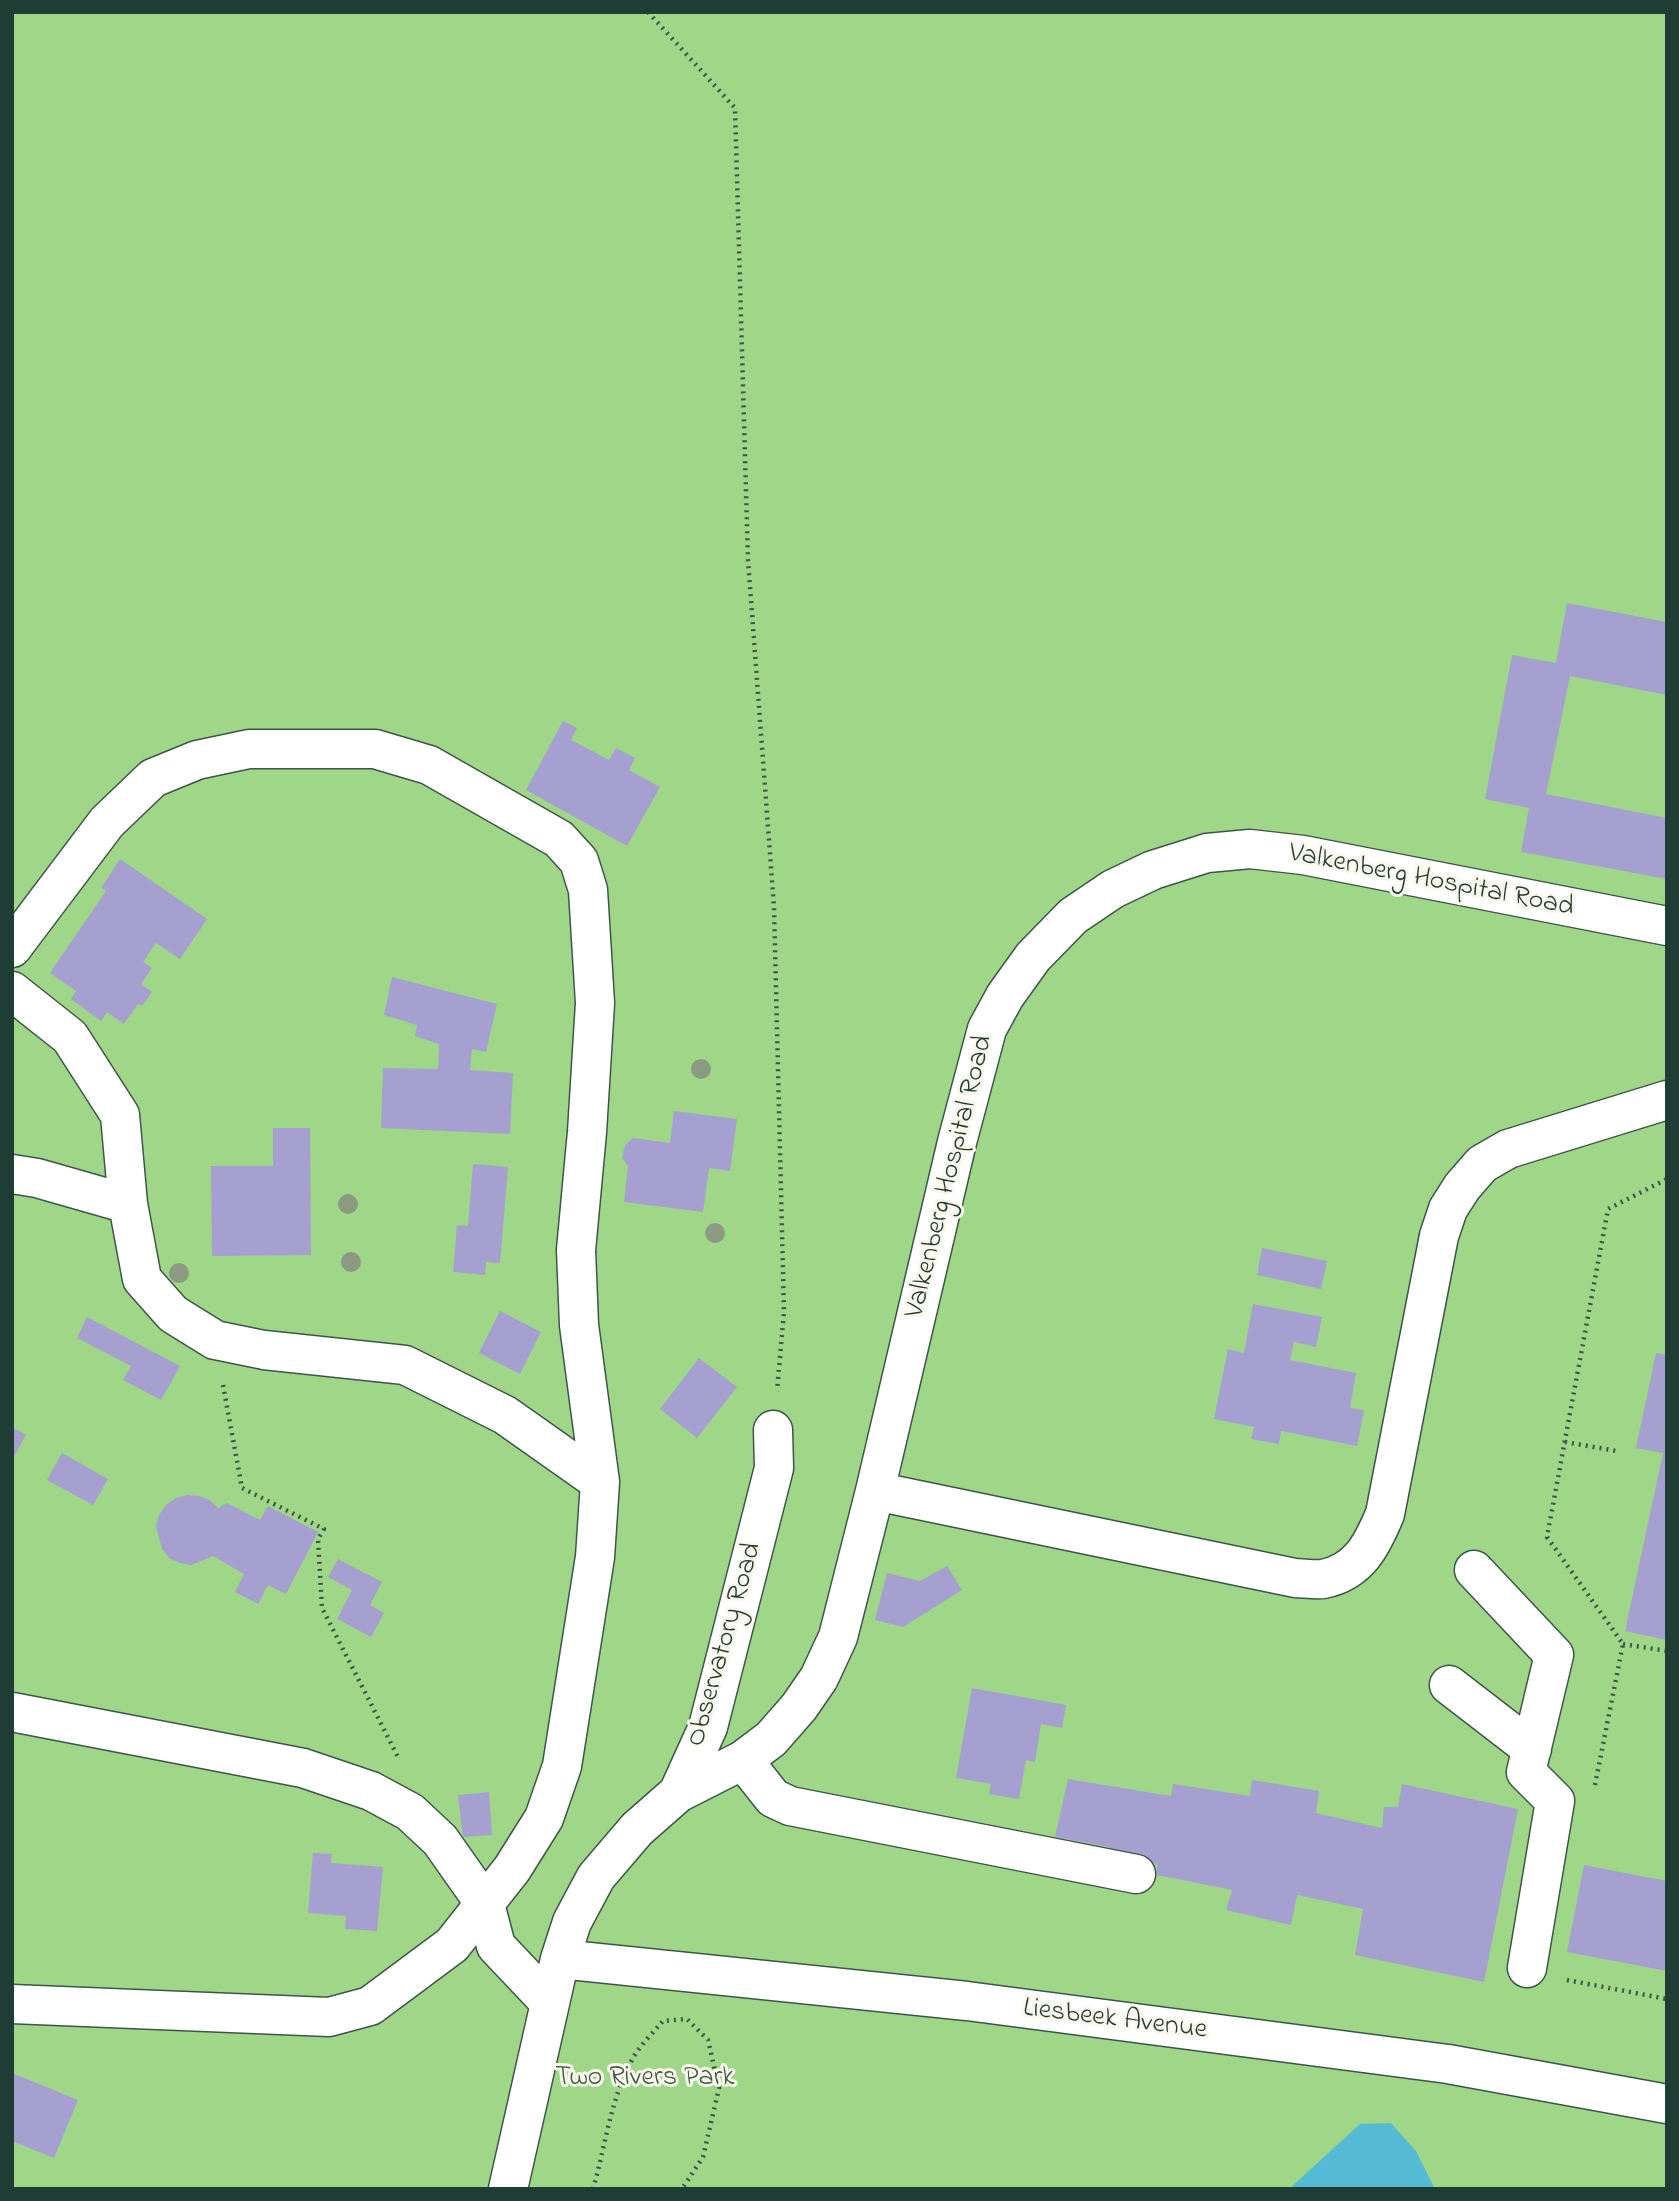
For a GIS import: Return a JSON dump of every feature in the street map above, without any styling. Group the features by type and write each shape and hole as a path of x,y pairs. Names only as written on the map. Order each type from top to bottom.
{"street":[{"path":"12,948 107,822 153,778 197,760 249,748 375,749 429,765 559,839 579,861 589,902 595,1003 576,1250 579,1325 600,1482 595,1557 562,1766 544,1818 512,1869 452,1945 370,2006 329,2017 12,2004"},
{"name":"Valkenberg Hospital Road","path":"678,1793 743,1760 771,1740 819,1678 838,1637 986,1029 1005,996 1033,957 1073,916 1113,889 1153,870 1207,853 1250,849 1303,855 1667,926"},
{"path":"12,991 70,1037 120,1115 128,1204 142,1279 173,1314 215,1340 264,1350 405,1365 506,1415 600,1482"},
{"path":"875,1491 1295,1578 1323,1578 1351,1567 1370,1548 1385,1514 1439,1236 1448,1209 1462,1187 1482,1164 1507,1149 1667,1100"},
{"path":"12,1174 37,1178 128,1204"},
{"name":"Observatory Road","path":"508,2189 560,1959 572,1922 596,1877 637,1829 678,1793 708,1727 774,1468 774,1430"},
{"path":"1474,1570 1554,1655 1527,1772 1555,1801 1541,1973"},
{"path":"1449,1685 1532,1749"},
{"path":"12,1712 303,1768 371,1791 410,1812 440,1840 485,1904 496,1946 550,2003"},
{"path":"743,1760 773,1798 790,1806 1136,1874"},
{"name":"Liesbeek Avenue","path":"560,1959 967,2001 1448,2064 1667,2104"}],"path":[{"path":"648,12 735,108 748,561 774,907 783,1312 774,1430"},
{"path":"1667,1179 1608,1209 1547,1537 1623,1644 1667,1651"},
{"path":"215,1340 242,1488 324,1529 318,1539 322,1608 398,1756 410,1812"},
{"path":"1565,1442 1617,1451"},
{"path":"1594,1791 1623,1644"},
{"path":"1541,1973 1667,1999"},
{"path":"593,2189 614,2107 630,2062 663,2021 687,2019 708,2040 719,2088 703,2157 682,2189"}],"green space":[{"name":"Two Rivers Park","path":"12,12 1667,12 1667,2189 12,2189"}],"water":[{"path":"1391,2123 1416,2151 1435,2189 1289,2189 1360,2124"}],"building":[{"path":"1567,603 1667,622 1667,695 1570,676 1546,794 1667,818 1667,879 1521,852 1529,808 1485,799 1512,655 1556,663"},
{"path":"563,721 577,728 571,740 609,760 616,748 635,758 629,770 660,787 627,846 526,790"},
{"path":"120,859 207,919 180,959 156,943 143,962 152,968 141,984 152,992 142,1006 138,1004 124,1024 107,1012 101,1021 71,999 76,991 50,973 106,891 101,888"},
{"path":"392,977 497,1004 486,1052 472,1049 470,1070 513,1073 510,1134 381,1128 383,1068 438,1069 439,1044 415,1036 417,1025 384,1015"},
{"path":"674,1111 737,1119 730,1171 709,1168 703,1212 624,1202 628,1166 622,1158 625,1145 633,1138 670,1143"},
{"path":"273,1128 310,1128 311,1255 212,1256 211,1166 273,1166"},
{"path":"473,1164 508,1167 500,1263 486,1262 485,1275 453,1272 457,1225 468,1226"},
{"path":"1262,1248 1327,1261 1321,1289 1257,1275"},
{"path":"1253,1304 1322,1317 1316,1347 1294,1342 1290,1360 1356,1373 1350,1408 1364,1410 1357,1446 1281,1431 1279,1444 1251,1439 1254,1427 1214,1419 1228,1349 1244,1353"},
{"path":"500,1311 541,1332 520,1374 479,1353"},
{"path":"87,1317 180,1366 161,1400 123,1380 131,1366 77,1338"},
{"path":"1656,1353 1667,1355 1667,1640 1625,1631 1663,1453 1636,1448"},
{"path":"699,1358 737,1387 697,1438 660,1409"},
{"path":"12,1427 26,1435 12,1460"},
{"path":"62,1453 108,1479 93,1505 47,1480"},
{"path":"187,1495 210,1500 218,1508 227,1503 260,1520 268,1506 318,1532 286,1594 268,1585 258,1604 235,1592 244,1574 213,1556 191,1565 169,1558 162,1549 156,1526 159,1515 166,1505"},
{"path":"338,1559 382,1582 370,1605 384,1613 371,1637 337,1619 352,1590 328,1577"},
{"path":"947,1566 962,1590 903,1627 875,1620 887,1573 920,1581"},
{"path":"972,1688 1066,1705 1062,1728 1041,1724 1035,1762 1026,1760 1019,1799 989,1794 991,1784 956,1778"},
{"path":"1068,1779 1171,1796 1173,1784 1250,1796 1252,1780 1319,1791 1316,1813 1382,1828 1384,1807 1398,1807 1402,1784 1518,1809 1484,1982 1355,1955 1363,1909 1297,1895 1291,1925 1226,1910 1232,1890 1157,1875 1157,1864 1109,1853 1110,1847 1055,1837"},
{"path":"489,1792 492,1835 463,1837 458,1795"},
{"path":"313,1853 332,1854 331,1863 383,1867 377,1931 345,1929 346,1916 308,1913"},
{"path":"1584,1865 1667,1881 1667,1971 1567,1952"},
{"path":"12,2073 78,2100 54,2158 12,2141"}]}
